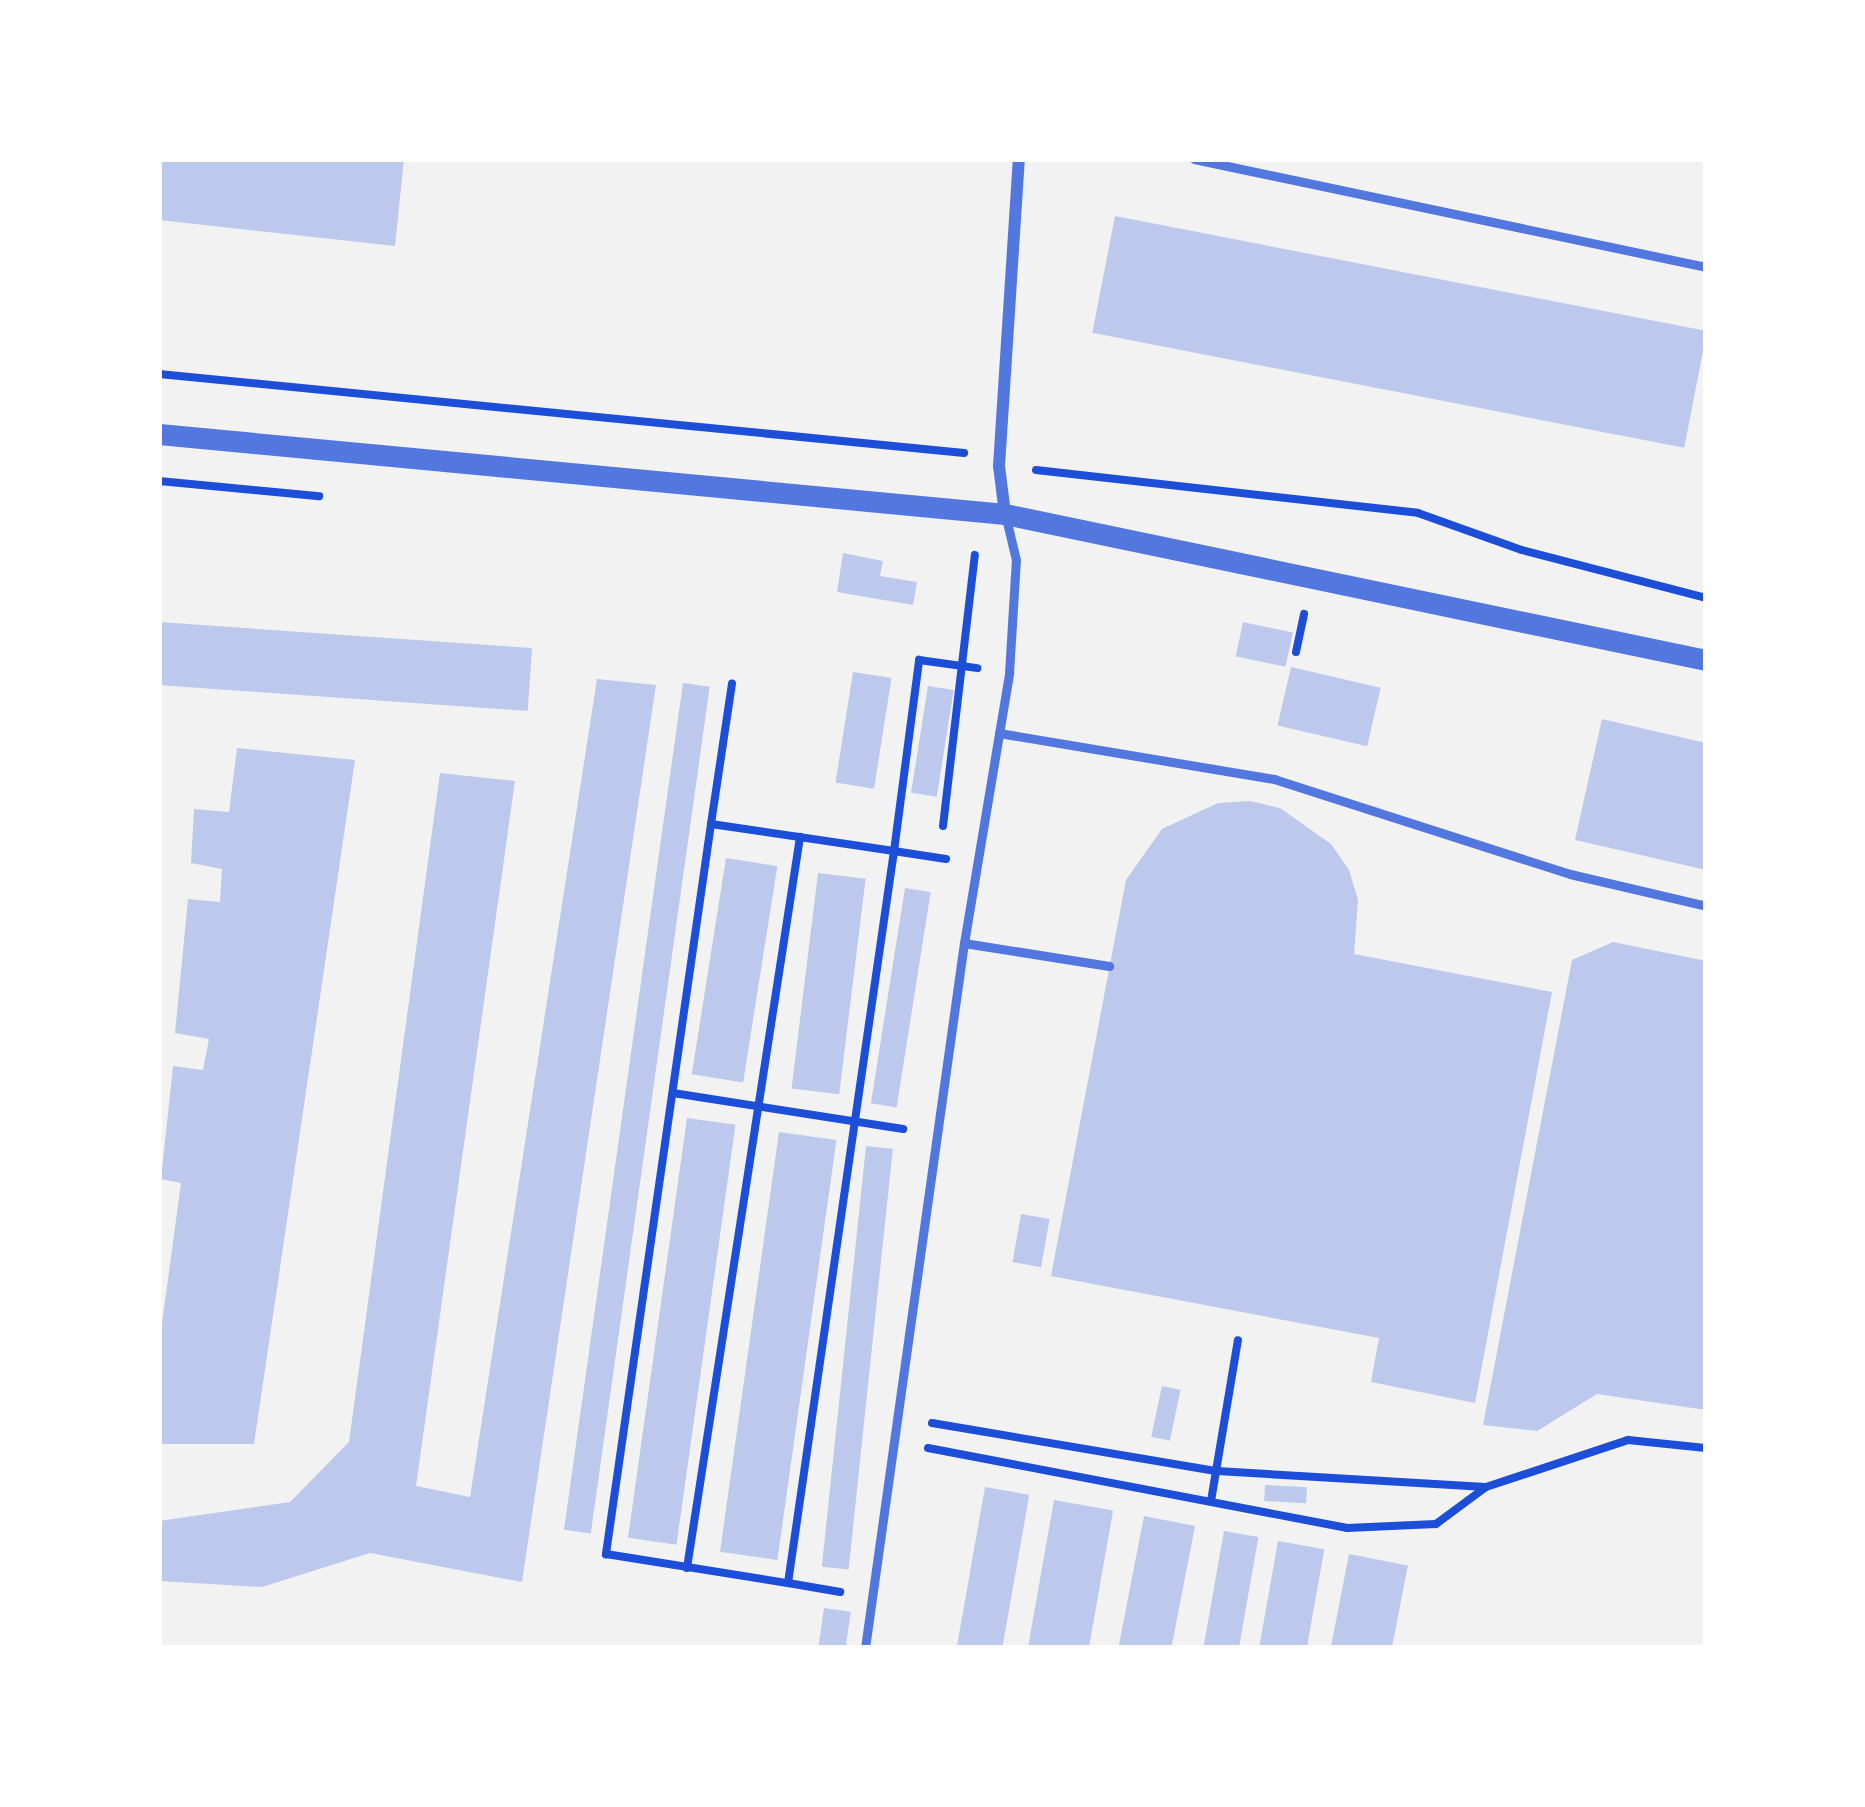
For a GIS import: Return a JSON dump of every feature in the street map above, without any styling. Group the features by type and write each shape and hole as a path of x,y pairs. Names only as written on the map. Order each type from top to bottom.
{"street":[{"path":"1006,514 998,466 1019,159"},
{"path":"159,434 1006,514 1706,660"}],"lane":[{"path":"1194,159 1706,267"},
{"path":"865,1648 964,944 1009,673 1016,560 1006,514"},
{"path":"999,733 1274,778 1570,874 1706,906"},
{"path":"964,944 1109,966"}],"path":[{"path":"1296,652 1306,601"},
{"path":"788,1583 919,660 1009,673"},
{"path":"732,684 606,1554 873,1597"},
{"path":"711,824 977,863"},
{"path":"688,1568 800,837"},
{"path":"673,1094 904,1129"},
{"path":"1211,1501 1238,1340"},
{"path":"927,1406 933,1424 1216,1471 1486,1486"},
{"path":"897,1442 1347,1528 1436,1524 1486,1486 1628,1440 1706,1448"}],"building":[{"path":"159,159 404,159 395,246 159,220"},
{"path":"1115,216 1706,331 1684,448 1092,333"},
{"path":"843,553 883,561 880,576 917,582 913,605 837,592"},
{"path":"159,622 532,648 528,711 159,685"},
{"path":"1243,622 1293,633 1286,667 1236,656"},
{"path":"1291,667 1381,688 1367,746 1278,725"},
{"path":"853,672 892,678 874,789 835,783"},
{"path":"597,679 656,685 522,1582 370,1553 262,1587 159,1581 159,1521 290,1502 349,1442 440,773 515,781 416,1486 470,1497"},
{"path":"683,683 710,687 591,1533 564,1530"},
{"path":"928,686 954,690 937,797 911,793"},
{"path":"1602,719 1706,743 1706,870 1575,840"},
{"path":"237,748 355,760 254,1444 159,1444 159,1346 181,1183 161,1179 173,1066 203,1070 209,1039 175,1033 188,899 220,902 222,869 191,863 194,809 229,812"},
{"path":"1250,801 1280,808 1331,844 1349,870 1358,900 1354,954 1552,992 1475,1403 1371,1382 1379,1338 1051,1276 1126,880 1162,829 1218,803"},
{"path":"726,858 777,866 743,1082 692,1074"},
{"path":"818,873 866,879 839,1094 792,1088"},
{"path":"905,888 931,892 897,1107 871,1103"},
{"path":"1613,942 1706,961 1706,1410 1597,1394 1537,1431 1483,1425 1572,960"},
{"path":"687,1118 736,1125 677,1545 628,1538"},
{"path":"779,1132 836,1140 777,1560 720,1552"},
{"path":"866,1146 893,1149 849,1570 822,1567"},
{"path":"1021,1214 1050,1219 1041,1267 1012,1262"},
{"path":"1162,1386 1181,1390 1170,1441 1151,1437"},
{"path":"1265,1485 1307,1487 1306,1503 1264,1501"},
{"path":"985,1487 1029,1495 1002,1648 957,1648"},
{"path":"1054,1500 1113,1510 1089,1648 1028,1648"},
{"path":"1144,1516 1195,1526 1171,1648 1118,1648"},
{"path":"1224,1531 1258,1537 1239,1648 1203,1648"},
{"path":"1278,1541 1324,1549 1307,1648 1259,1648"},
{"path":"1349,1554 1408,1565 1392,1648 1331,1648"},
{"path":"824,1608 851,1612 846,1648 818,1648"}]}
